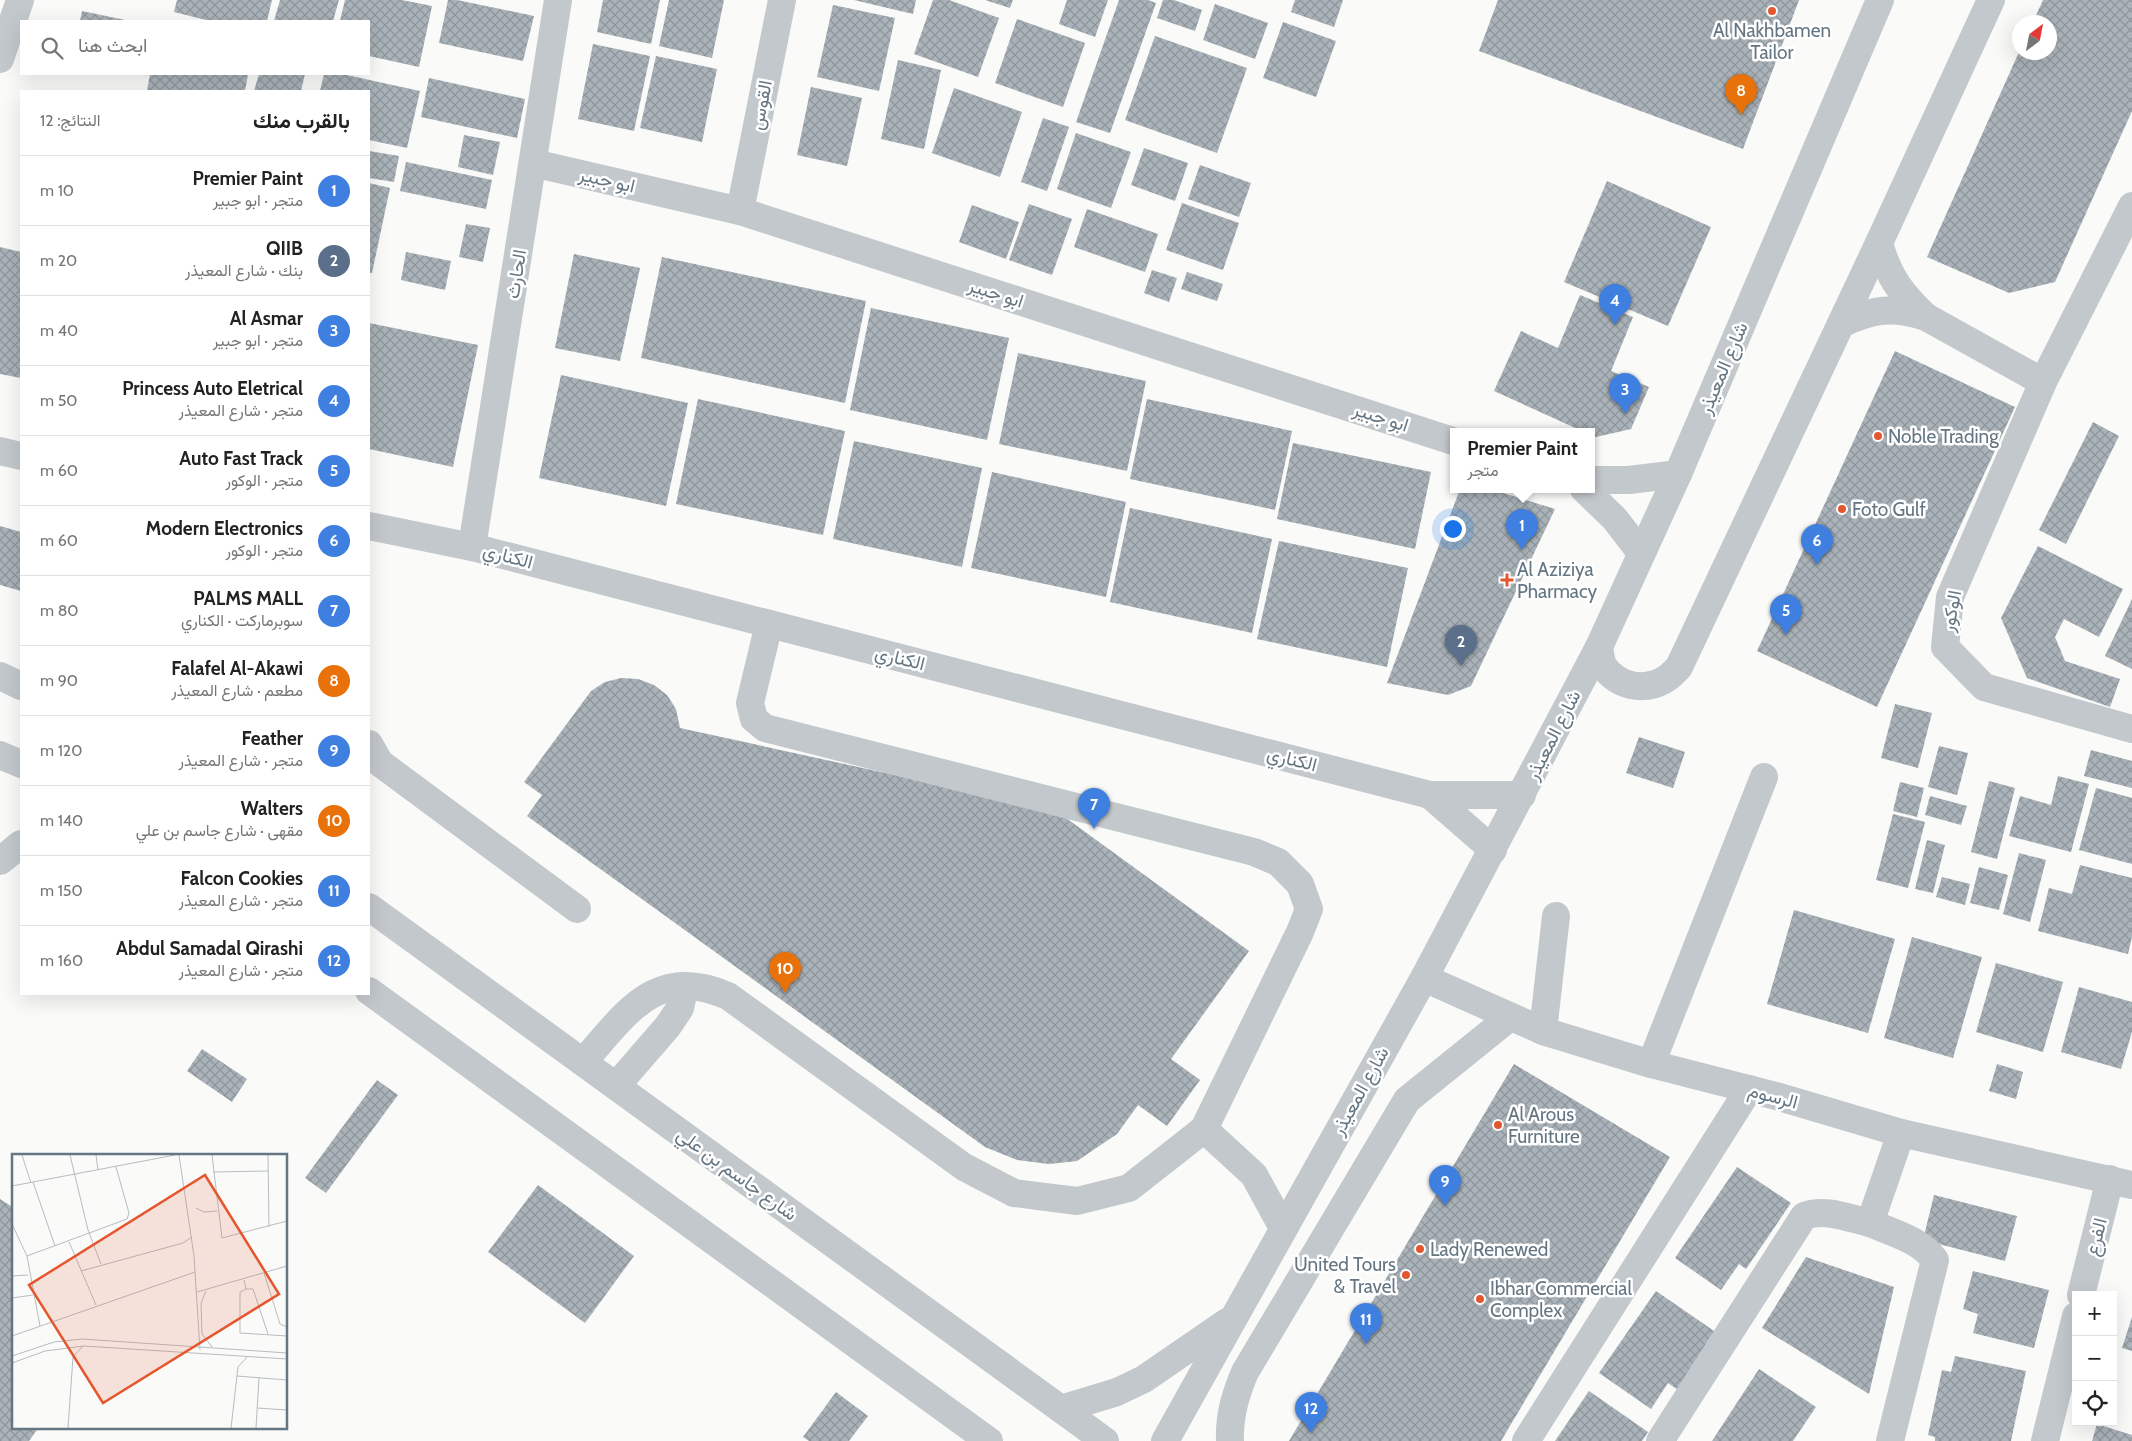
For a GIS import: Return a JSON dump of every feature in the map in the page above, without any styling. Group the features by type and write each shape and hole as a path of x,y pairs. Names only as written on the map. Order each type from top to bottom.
{"street":[{"path":"0,59 20,0"},
{"name":"الحارث","path":"472,547 558,0"},
{"name":"القوس","path":"740,211 782,0"},
{"name":"شارع المعيذر","path":"1165,1441 1232,1318 1424,978 1599,648 1678,474 1880,0"},
{"path":"1599,648 1603,665 1615,679 1631,686 1649,687 1666,680 1679,667 1880,243 1990,0"},
{"name":"ابو جبير","path":"533,163 740,211 1450,439"},
{"name":"الوكور","path":"2132,206 2042,382 1950,597 1945,647 1984,687 2132,728"},
{"path":"1880,243 1884,262 1893,280 1907,300 1926,317 2042,382"},
{"path":"1841,324 1860,315 1879,310 1895,310 1926,317"},
{"path":"0,451 20,456"},
{"path":"1595,480 1629,480 1678,474"},
{"path":"1588,493 1615,519 1641,553"},
{"name":"الكناري","path":"370,526 472,547 1430,795 1522,795"},
{"path":"583,1062 633,1006 656,990 685,986 711,988 728,996 964,1167 1014,1194 1077,1201 1130,1188 1204,1129 1300,932 1309,910 1300,884 1278,862 1254,852 765,728 754,718 750,703 769,624"},
{"path":"0,676 20,686"},
{"path":"370,746 380,763 577,909"},
{"path":"0,754 20,764"},
{"path":"1651,1064 1764,776"},
{"name":"الكناري","path":"1430,795 1493,850"},
{"path":"0,861 20,845"},
{"name":"شارع جاسم بن علي","path":"370,907 1105,1441"},
{"path":"1543,1031 1556,916"},
{"name":"الرسوم","path":"1424,978 1543,1031 1651,1064 1749,1089 1901,1133 2121,1182"},
{"path":"616,1086 668,1026 680,1008 685,986"},
{"path":"370,992 989,1441"},
{"path":"1230,1441 1229,1426 1234,1398 1245,1372 1407,1100 1510,1017"},
{"path":"1526,1441 1749,1089"},
{"path":"1204,1129 1254,1175 1283,1228"},
{"path":"1870,1223 1901,1133"},
{"name":"الفرع","path":"2082,1291 2121,1182"},
{"path":"1660,1441 1804,1216 1814,1212 1870,1223 1916,1242 1927,1249 1934,1260 1890,1441"},
{"path":"1061,1409 1117,1392 1144,1379 1232,1318"},
{"path":"2045,1441 2072,1332"}],"building":[{"path":"177,0 272,0 267,20 206,20 174,12"},
{"path":"280,0 339,0 333,20 274,20"},
{"path":"345,0 402,0 432,6 419,67 370,56 370,20 340,20"},
{"path":"448,0 457,0 534,16 523,61 439,43"},
{"path":"603,0 660,0 651,44 597,32"},
{"path":"669,0 724,0 712,58 659,46"},
{"path":"854,0 916,0 913,14"},
{"path":"933,0 949,0 999,18 978,77 914,54"},
{"path":"985,0 1013,0 1010,8"},
{"path":"1067,0 1108,0 1095,37 1059,24"},
{"path":"1119,0 1148,0 1156,3 1110,133 1076,122"},
{"path":"1163,0 1174,0 1202,10 1195,31 1157,18"},
{"path":"1295,0 1343,0 1334,27 1291,12"},
{"path":"1498,0 1799,0 1743,149 1479,51"},
{"path":"2043,0 2132,0 2132,111 2055,282 2009,293 1927,257 2015,60 2057,60 2057,15 2036,15"},
{"path":"1215,4 1268,23 1255,59 1203,40"},
{"path":"833,5 895,18 879,91 817,77"},
{"path":"82,11 125,20 80,20"},
{"path":"1017,19 1085,43 1063,107 995,83"},
{"path":"1283,22 1336,41 1316,97 1263,78"},
{"path":"1155,36 1247,68 1217,153 1125,120"},
{"path":"593,44 650,56 634,131 578,119"},
{"path":"656,56 717,69 702,142 640,128"},
{"path":"898,60 941,70 924,149 881,139"},
{"path":"150,75 248,75 245,90 147,90"},
{"path":"259,75 305,75 301,90 254,90"},
{"path":"324,75 347,75 420,91 407,148 370,140 370,90 320,90"},
{"path":"429,78 525,99 517,138 421,117"},
{"path":"811,87 862,98 847,166 797,155"},
{"path":"954,88 1022,112 1000,177 932,153"},
{"path":"1043,118 1069,127 1047,191 1021,182"},
{"path":"1076,133 1131,152 1111,208 1057,189"},
{"path":"464,135 500,142 493,175 458,167"},
{"path":"1144,148 1188,163 1175,201 1131,185"},
{"path":"370,151 399,156 394,182 370,178"},
{"path":"406,162 492,180 486,209 400,191"},
{"path":"1200,165 1251,183 1239,217 1188,199"},
{"path":"1607,181 1711,227 1668,326 1564,282"},
{"path":"370,183 390,188 372,273 370,273"},
{"path":"1182,203 1239,223 1223,270 1166,250"},
{"path":"1029,204 1072,219 1052,275 1009,260"},
{"path":"972,205 1019,222 1006,259 959,242"},
{"path":"1087,209 1158,234 1145,272 1074,247"},
{"path":"466,224 490,228 483,262 459,257"},
{"path":"0,247 20,252 20,378 0,374"},
{"path":"406,252 451,261 445,290 401,280"},
{"path":"574,254 640,268 620,361 555,348"},
{"path":"662,257 866,301 845,403 641,358"},
{"path":"1152,270 1177,278 1169,302 1144,293"},
{"path":"1187,272 1223,284 1217,301 1181,289"},
{"path":"1580,295 1633,317 1611,371 1649,387 1631,429 1596,437 1595,428 1575,428 1494,391 1521,331 1558,348"},
{"path":"871,308 1009,338 987,440 850,410"},
{"path":"370,323 478,345 453,467 370,449"},
{"path":"1895,351 2015,407 1877,707 1757,651"},
{"path":"1018,353 1146,381 1127,471 999,444"},
{"path":"561,375 688,403 666,506 539,478"},
{"path":"698,399 845,431 823,535 676,504"},
{"path":"1147,399 1292,431 1275,510 1130,479"},
{"path":"2093,422 2119,436 2066,544 2039,530"},
{"path":"854,441 982,468 962,567 833,539"},
{"path":"1293,443 1431,472 1415,549 1277,519"},
{"path":"992,472 1126,502 1106,597 971,568"},
{"path":"1458,493 1503,493 1555,509 1471,686 1448,695 1387,683"},
{"path":"1130,508 1272,539 1252,633 1110,602"},
{"path":"0,526 20,532 20,591 0,585"},
{"path":"1279,541 1408,568 1387,667 1257,639"},
{"path":"2038,546 2123,589 2099,637 2064,619 2055,637 2065,661 2120,679 2110,707 2027,678 2001,618"},
{"path":"2132,599 2132,669 2105,656"},
{"path":"621,678 638,679 654,685 667,695 676,709 680,728 1055,810 1249,951 1171,1059 1200,1080 1167,1126 1138,1105 1117,1134 1077,1161 1049,1164 1017,1160 985,1147 527,816 542,795 524,782 591,691 605,682"},
{"path":"1895,704 1932,713 1918,768 1881,758"},
{"path":"1639,737 1685,752 1673,788 1626,773"},
{"path":"1939,746 1968,753 1957,795 1928,787"},
{"path":"2091,750 2132,761 2132,788 2084,776"},
{"path":"2058,776 2089,784 2071,852 2009,836 2020,796 2051,805"},
{"path":"1989,781 2015,788 1997,859 1971,852"},
{"path":"1900,782 1924,788 1917,817 1893,811"},
{"path":"2096,788 2132,798 2132,864 2079,850"},
{"path":"1930,796 1967,806 1961,825 1925,815"},
{"path":"1893,814 1925,822 1908,888 1876,880"},
{"path":"1927,840 1945,845 1933,893 1915,889"},
{"path":"2019,853 2046,860 2030,922 2003,914"},
{"path":"2080,865 2132,878 2132,937 2128,954 2038,931 2049,888 2072,894"},
{"path":"1979,867 2008,875 1999,910 1970,903"},
{"path":"1942,877 1970,884 1965,905 1936,897"},
{"path":"1794,910 1895,939 1868,1033 1767,1004"},
{"path":"1912,937 1982,957 1953,1058 1884,1038"},
{"path":"1996,963 2063,982 2043,1052 1976,1032"},
{"path":"2079,987 2132,1002 2132,1032 2121,1069 2061,1052"},
{"path":"202,1049 247,1079 232,1102 187,1071"},
{"name":"Ibhar Commercial Complex","path":"1514,1064 1670,1157 1501,1441 1289,1441"},
{"path":"1997,1064 2023,1072 2016,1099 1989,1091"},
{"path":"377,1080 398,1095 326,1193 305,1178"},
{"path":"1737,1167 1791,1203 1746,1269 1739,1264 1721,1290 1675,1258"},
{"path":"538,1185 634,1256 585,1323 488,1252"},
{"path":"1934,1195 2017,1216 2005,1261 1923,1240"},
{"path":"0,1199 12,1207 12,1428 38,1428 29,1441 0,1441"},
{"path":"1806,1257 1894,1287 1869,1394 1762,1328"},
{"path":"1973,1271 2049,1290 2034,1348 1973,1333 1978,1314 1963,1309"},
{"path":"1656,1291 1717,1333 1678,1390 1668,1383 1651,1409 1599,1373"},
{"path":"2132,1317 2132,1351 2122,1348"},
{"path":"1955,1356 2026,1371 2011,1441 1935,1441 1935,1437 1928,1435 1942,1370 1951,1372"},
{"path":"1759,1369 1816,1407 1793,1441 1712,1441"},
{"path":"1589,1391 1648,1432 1642,1441 1555,1441"},
{"path":"836,1392 868,1416 849,1441 809,1441 803,1437"},
{"path":"2096,1426 2103,1426 2132,1435 2132,1441 2092,1441"}],"place":[{"name":"Al Nakhbamen Tailor","path":"1772,11"},
{"name":"Falafel Al-Akawi","path":"1741,115"},
{"name":"Princess Auto Eletrical","path":"1615,325"},
{"name":"Al Asmar","path":"1625,414"},
{"name":"Noble Trading","path":"1878,436"},
{"name":"Foto Gulf","path":"1842,509"},
{"name":"Premier Paint","path":"1522,550"},
{"name":"Modern Electronics","path":"1817,565"},
{"name":"Al Aziziya Pharmacy","path":"1507,580"},
{"name":"Auto Fast Track","path":"1786,635"},
{"name":"QIIB","path":"1461,666"},
{"name":"PALMS MALL","path":"1094,829"},
{"name":"Walters","path":"785,993"},
{"name":"Al Arous Furniture","path":"1498,1125"},
{"name":"Feather","path":"1445,1206"},
{"name":"Lady Renewed","path":"1420,1249"},
{"name":"United Tours & Travel","path":"1406,1275"},
{"name":"Ibhar Commercial Complex","path":"1480,1299"},
{"name":"Falcon Cookies","path":"1366,1344"},
{"name":"Abdul Samadal Qirashi","path":"1311,1433"}]}
